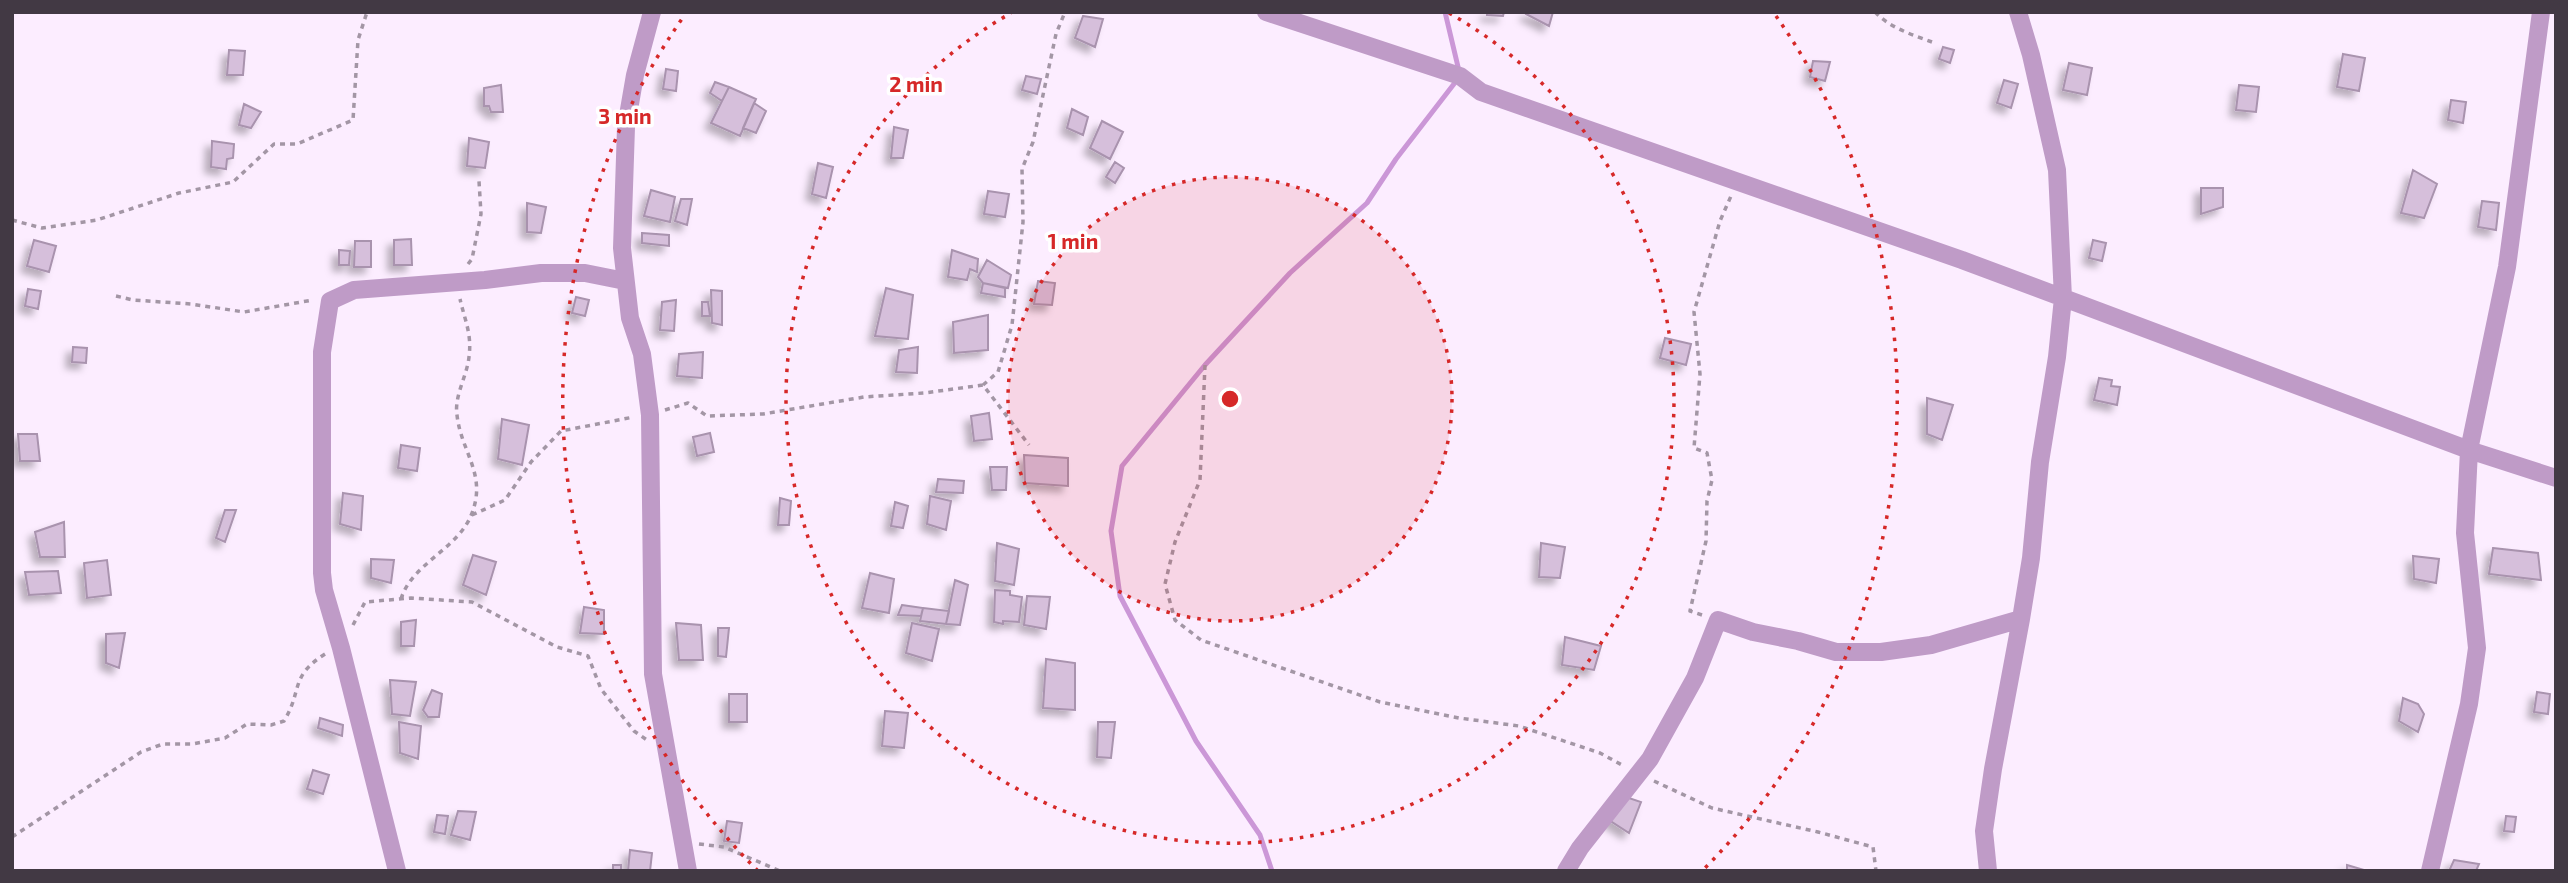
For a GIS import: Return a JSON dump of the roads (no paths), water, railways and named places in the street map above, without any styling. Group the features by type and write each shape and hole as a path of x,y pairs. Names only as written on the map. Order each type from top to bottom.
{"street":[{"path":"652,12 635,75 626,127 622,248 629,318 642,354 650,415 653,674 688,871"},
{"path":"1266,12 1460,76 1481,92 2063,298 2469,450 2556,478"},
{"path":"1988,871 1984,831 2031,558 2040,462 2057,357 2063,298 2057,170 2031,55 2018,12"},
{"path":"2430,871 2469,704 2477,648 2465,533 2469,450 2507,267 2541,12"},
{"path":"397,871 324,590 322,352 330,302 354,290 541,273 585,273 625,281"},
{"path":"1566,871 1639,774 1695,678 1718,620 1754,632 1798,640 1836,652 1881,652 1931,645 2021,619"}],"waterway":[{"path":"1445,12 1459,71"},
{"path":"1272,871 1260,835 1196,741 1120,596 1111,531 1122,466 1205,365 1290,273 1367,203 1396,159 1457,80"}]}
